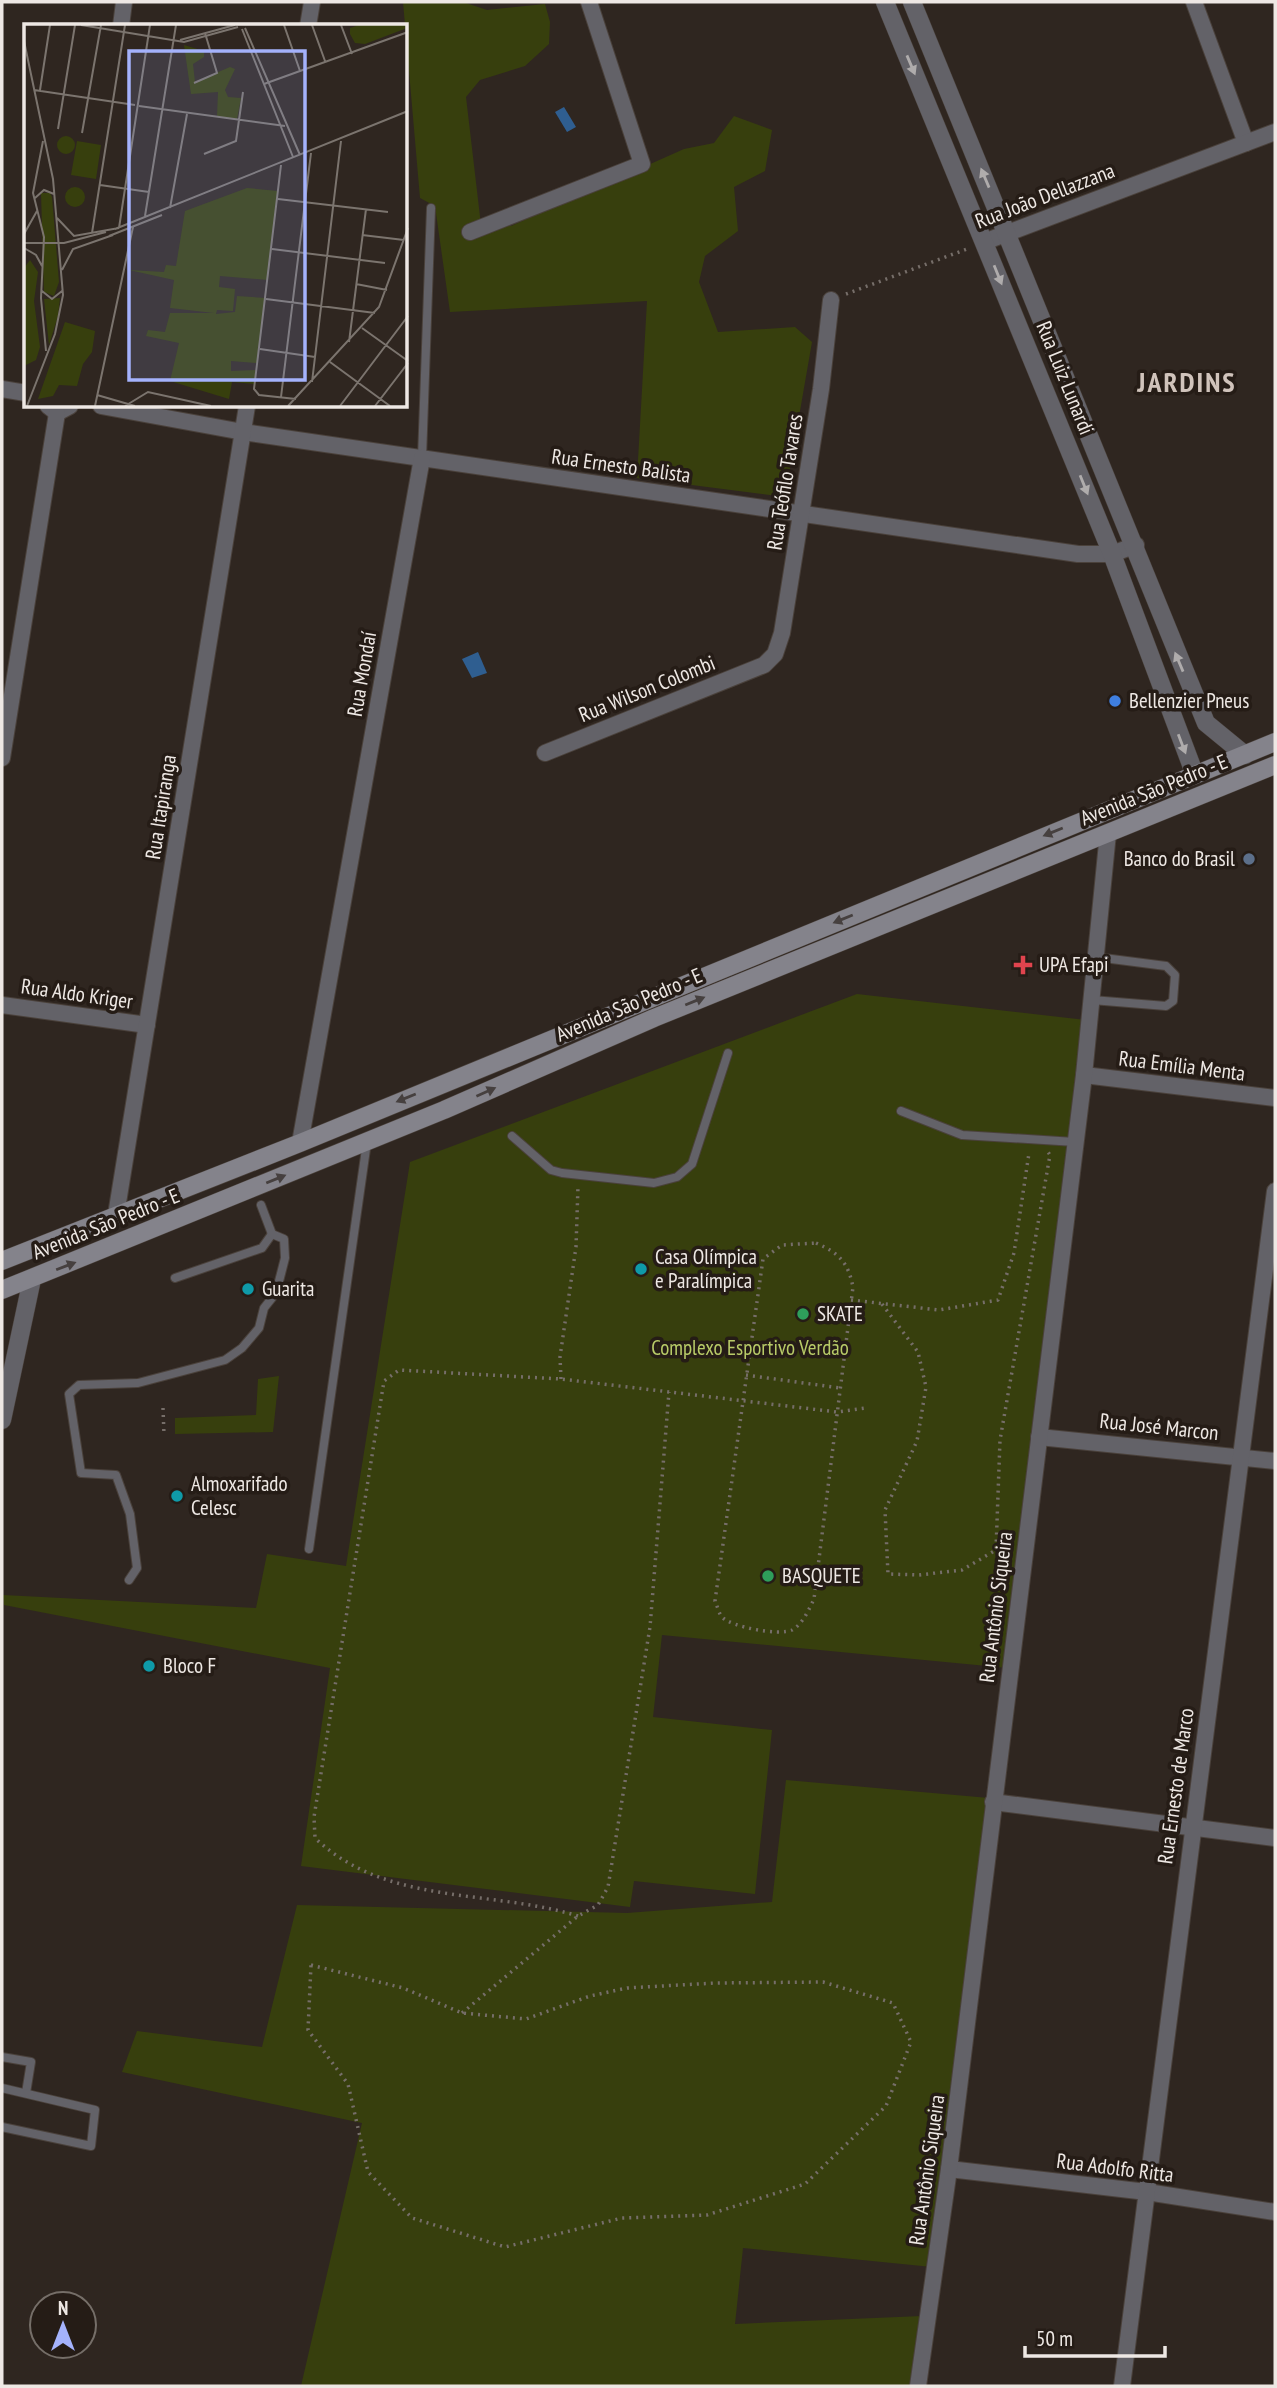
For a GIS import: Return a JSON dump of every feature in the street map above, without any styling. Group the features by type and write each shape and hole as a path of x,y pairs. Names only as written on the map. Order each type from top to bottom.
{"main road":[{"name":"Avenida São Pedro - E","path":"2,1261 300,1143 1275,742"},
{"name":"Avenida São Pedro - E","path":"2,1290 367,1142 654,1018 1275,765"}],"street":[{"path":"121,24 124,2"},
{"path":"308,24 312,2"},
{"path":"470,232 642,164 589,2"},
{"name":"Rua Luiz Lunardi","path":"885,2 1112,554 1195,775"},
{"name":"Rua Luiz Lunardi","path":"912,2 1136,545 1177,657 1206,723 1245,755"},
{"path":"1194,2 1246,143"},
{"name":"Rua João Dellazzana","path":"984,242 1275,132"},
{"name":"Rua Teófilo Tavares","path":"764,665 775,654 782,633 802,514 831,300"},
{"path":"2,389 24,393"},
{"path":"2,758 59,408"},
{"name":"Rua Ernesto Balista","path":"112,408 243,432 1078,554 1112,554 1136,545"},
{"name":"Rua Itapiranga","path":"116,1215 247,408"},
{"name":"Rua Mondaí","path":"300,1143 422,458"},
{"name":"Rua Wilson Colombi","path":"545,753 764,665"},
{"name":"Rua Antônio Siqueira","path":"918,2386 949,2169 1084,1075 1108,833"},
{"name":"Rua Aldo Kriger","path":"2,1005 146,1025"},
{"name":"Rua Emília Menta","path":"1084,1075 1275,1098"},
{"name":"Rua Ernesto de Marco","path":"1122,2386 1275,1191"},
{"path":"2,1420 32,1279"},
{"name":"Rua José Marcon","path":"1039,1437 1275,1461"},
{"path":"993,1802 1275,1838"},
{"name":"Rua Adolfo Ritta","path":"949,2169 1147,2192 1275,2212"}],"lane":[{"name":"Rua Mondaí","path":"422,458 431,208"},
{"path":"1091,1000 1166,1006 1173,1001 1175,985 1175,975 1166,966 1096,957"},
{"path":"512,1136 551,1170 654,1183 677,1177 692,1164 728,1053"},
{"path":"901,1111 962,1135 1075,1142"},
{"path":"309,1549 367,1142"},
{"path":"261,1206 272,1234"},
{"path":"176,1278 262,1248 272,1234"},
{"path":"129,1580 137,1568 131,1514 116,1475 81,1473 69,1394 79,1385 138,1383 212,1364 225,1360 242,1348 259,1328 264,1308 276,1293 285,1258 284,1238 272,1234"},
{"path":"2,2057 31,2062 26,2093"},
{"path":"2,2088 95,2110 91,2146 2,2127"}],"path":[{"name":"Rua João Dellazzana","path":"831,300 984,242"},
{"path":"851,1300 939,1310 998,1300 1014,1253 1029,1153 1040,1139 1051,1155 1000,1440 996,1550 962,1570 919,1575 888,1574 885,1510 917,1441 926,1387 918,1352 882,1304"},
{"path":"561,1379 560,1357 576,1247 576,1201 580,1175"},
{"path":"816,1242 837,1252 849,1269 851,1300 814,1598 807,1615 792,1630 775,1632 734,1623 721,1617 715,1601 762,1259 782,1245 816,1242"},
{"path":"578,1916 417,1890 359,1867 327,1849 316,1838 312,1826 384,1381 399,1370 561,1379 837,1412 866,1408"},
{"path":"746,1376 840,1388"},
{"path":"462,2013 578,1916 598,1905 608,1887 650,1627 669,1392"},
{"path":"163,1409 164,1435"},
{"path":"310,1965 403,1988 462,2013 526,2019 590,1996 628,1988 715,1983 823,1982 893,2003 911,2042 886,2106 805,2184 707,2215 622,2218 505,2247 412,2218 368,2172 348,2084 308,2030 310,1965"}],"green space":[{"path":"403,2 463,2 487,10 545,4 550,22 549,44 525,66 480,80 466,97 481,225 511,226 684,149 714,143 734,116 772,130 765,171 734,187 738,231 705,256 699,282 718,332 795,327 812,342 785,497 637,478 647,301 450,312 435,206 420,198 408,60 408,24 405,24"},
{"name":"Complexo Esportivo Verdão","path":"857,994 1086,1020 1008,1668 662,1635 653,1717 772,1730 755,1894 634,1881 630,1907 301,1866 330,1668 4,1605 3,1595 256,1608 267,1554 346,1566 410,1162"},
{"path":"279,1376 273,1432 175,1434 175,1418 256,1415 258,1379"},
{"path":"786,1780 989,1798 968,1947 932,2267 743,2248 735,2324 922,2316 915,2386 301,2386 362,2123 122,2072 137,2031 262,2047 297,1905 627,1913 772,1902"}],"water":[{"path":"564,107 576,127 567,132 555,112"},
{"path":"478,652 487,673 472,678 462,659"}],"place":[{"name":"Bellenzier Pneus","path":"1115,701"},
{"name":"Banco do Brasil","path":"1249,859"},
{"name":"UPA Efapi","path":"1023,965"},
{"name":"Casa Olímpica e Paralímpica","path":"641,1269"},
{"name":"Guarita","path":"248,1289"},
{"name":"SKATE","path":"803,1314"},
{"name":"Almoxarifado Celesc","path":"177,1496"},
{"name":"BASQUETE","path":"768,1576"},
{"name":"Bloco F","path":"149,1666"}],"district":[{"name":"JARDINS","path":"1187,382"}]}
